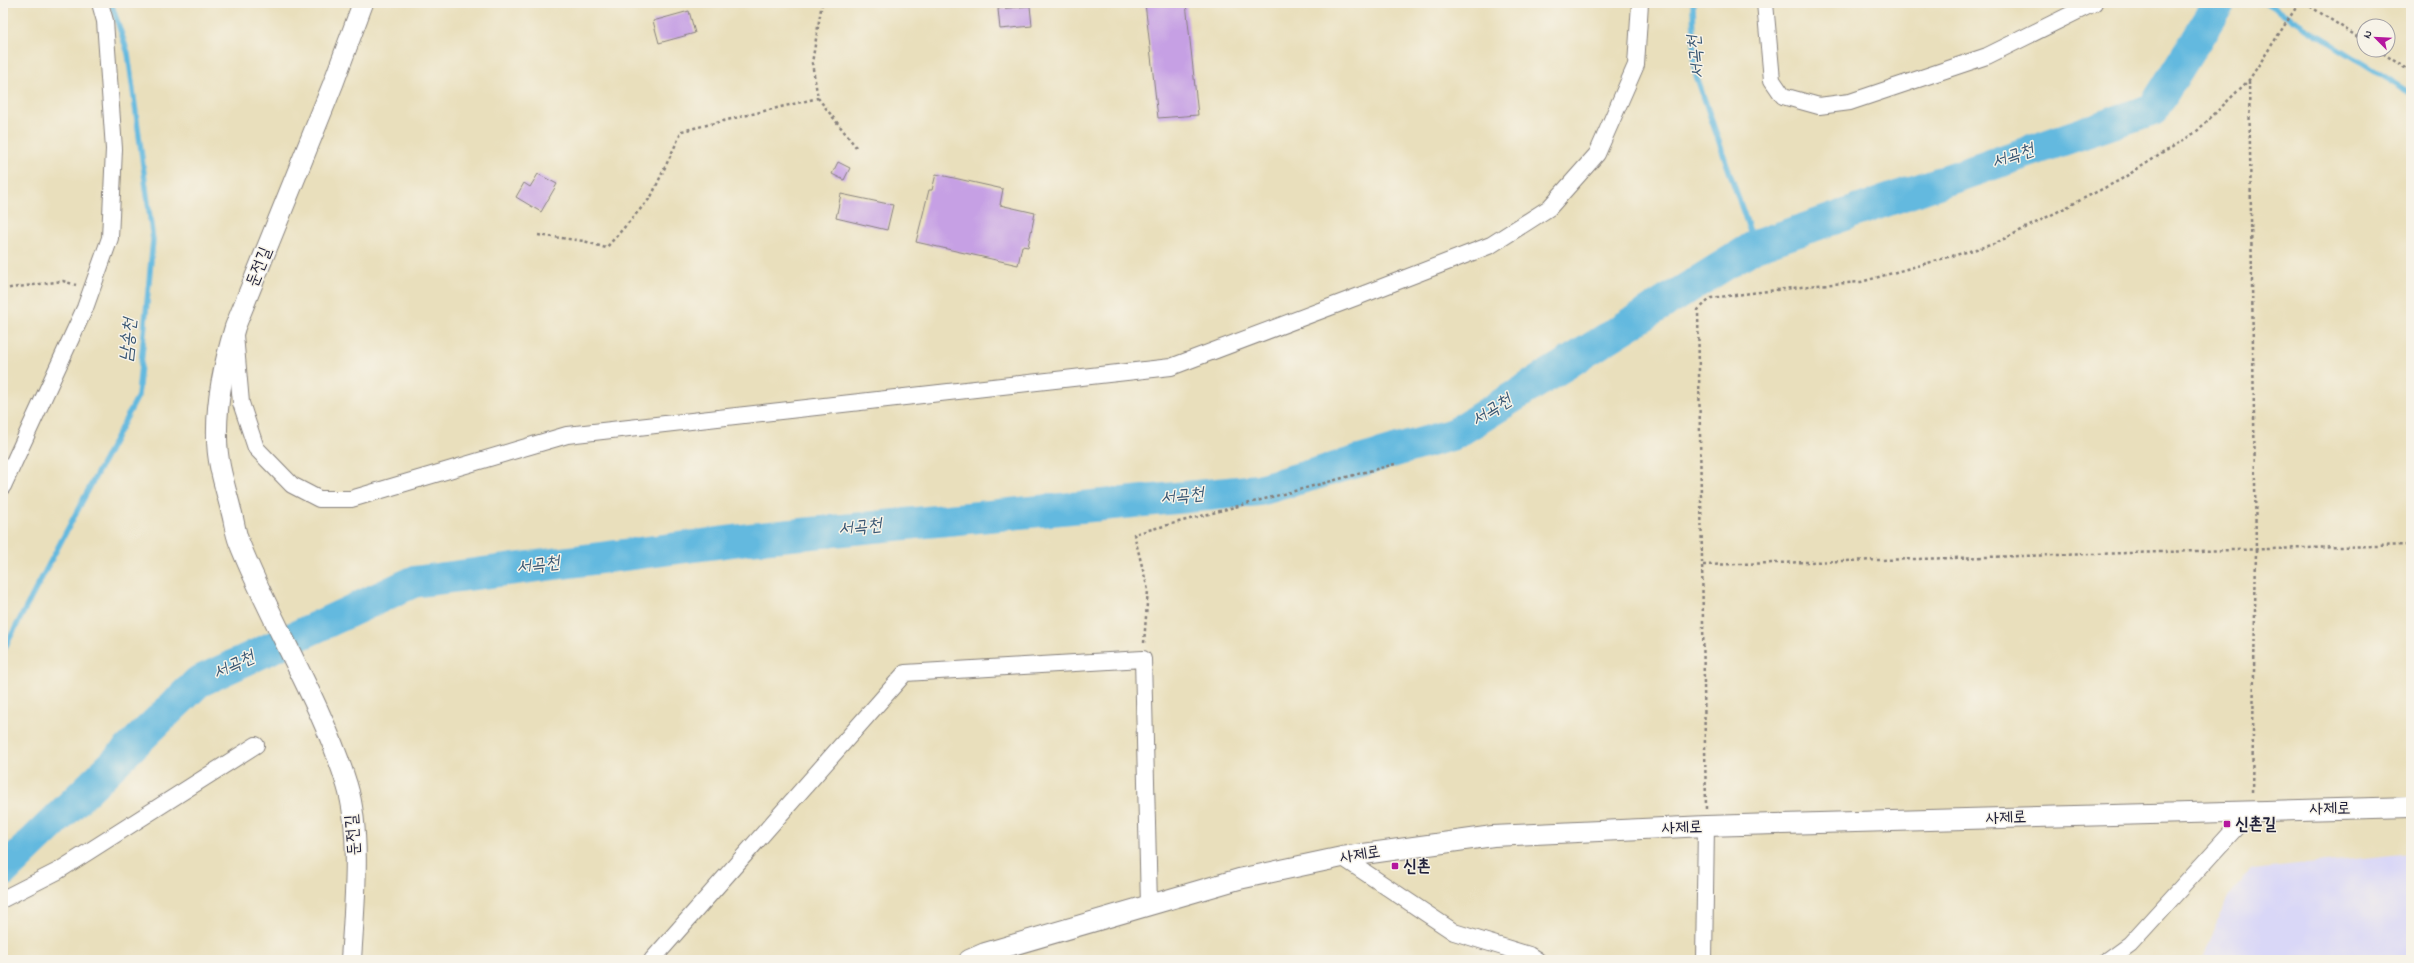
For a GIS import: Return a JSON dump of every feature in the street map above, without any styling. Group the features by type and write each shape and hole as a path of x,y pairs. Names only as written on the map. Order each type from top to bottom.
{"street":[{"path":"3,486 91,290 110,238 114,149 105,21 100,3"},
{"name":"둔전길","path":"352,960 356,878 351,803 347,785 320,715 238,541 222,478 216,440 218,404 224,364 234,327 333,84 363,3"},
{"path":"234,327 241,403 256,448 292,485 319,499 351,499 567,435 1171,367 1491,245 1549,208 1597,154 1636,65 1640,3"},
{"path":"1765,3 1772,80 1783,96 1819,106 1850,102 1987,56 2094,3"},
{"path":"652,960 905,673 1143,659 1149,905"},
{"path":"3,899 58,871 256,746"},
{"name":"사제로","path":"969,960 985,953 1240,879 1342,857 1493,836 1706,826 2252,810 2411,807"},
{"path":"2108,960 2130,944 2252,810"},
{"path":"1704,960 1706,826"},
{"path":"1342,857 1454,932 1529,955 1537,960"}],"path":[{"path":"822,3 812,63 818,98 856,147"},
{"path":"1706,826 1697,331 1698,310 1711,298 1817,285 1861,282 1994,244 2120,180 2196,132 2249,80 2299,3"},
{"path":"2305,3 2356,36"},
{"path":"2390,58 2411,72"},
{"path":"2249,80 2256,550 2252,810"},
{"path":"538,235 584,240 606,248 651,197 682,131 818,98"},
{"path":"3,289 63,281 91,290"},
{"path":"1143,659 1148,590 1134,534 1395,464"},
{"path":"1702,565 2411,545"}],"shaded area":[{"path":"2411,853 2411,960 2203,960 2226,899 2251,870"}],"building":[{"path":"1145,3 1186,3 1198,115 1158,118"},
{"path":"1030,6 1032,26 1000,29 998,9"},
{"path":"689,11 695,33 659,43 653,21"},
{"path":"838,162 850,168 844,180 832,174"},
{"path":"538,174 557,184 541,212 516,197 524,183 530,187"},
{"path":"936,174 1003,189 1000,205 1035,213 1028,247 1022,246 1018,265 916,242 929,190 932,190"},
{"path":"841,194 893,205 887,230 836,218"}],"waterway":[{"name":"남송천","path":"3,651 138,396 153,240 128,53 111,3"},
{"name":"서곡천","path":"1693,3 1695,72 1755,246"},
{"name":"서곡천","path":"3,871 198,682 413,582 749,539 1259,490 1454,434 1755,246 2153,109 2219,3"},
{"path":"2266,3 2411,93"}],"place":[{"name":"신촌길","path":"2227,824"},
{"name":"신촌","path":"1395,866"}]}
